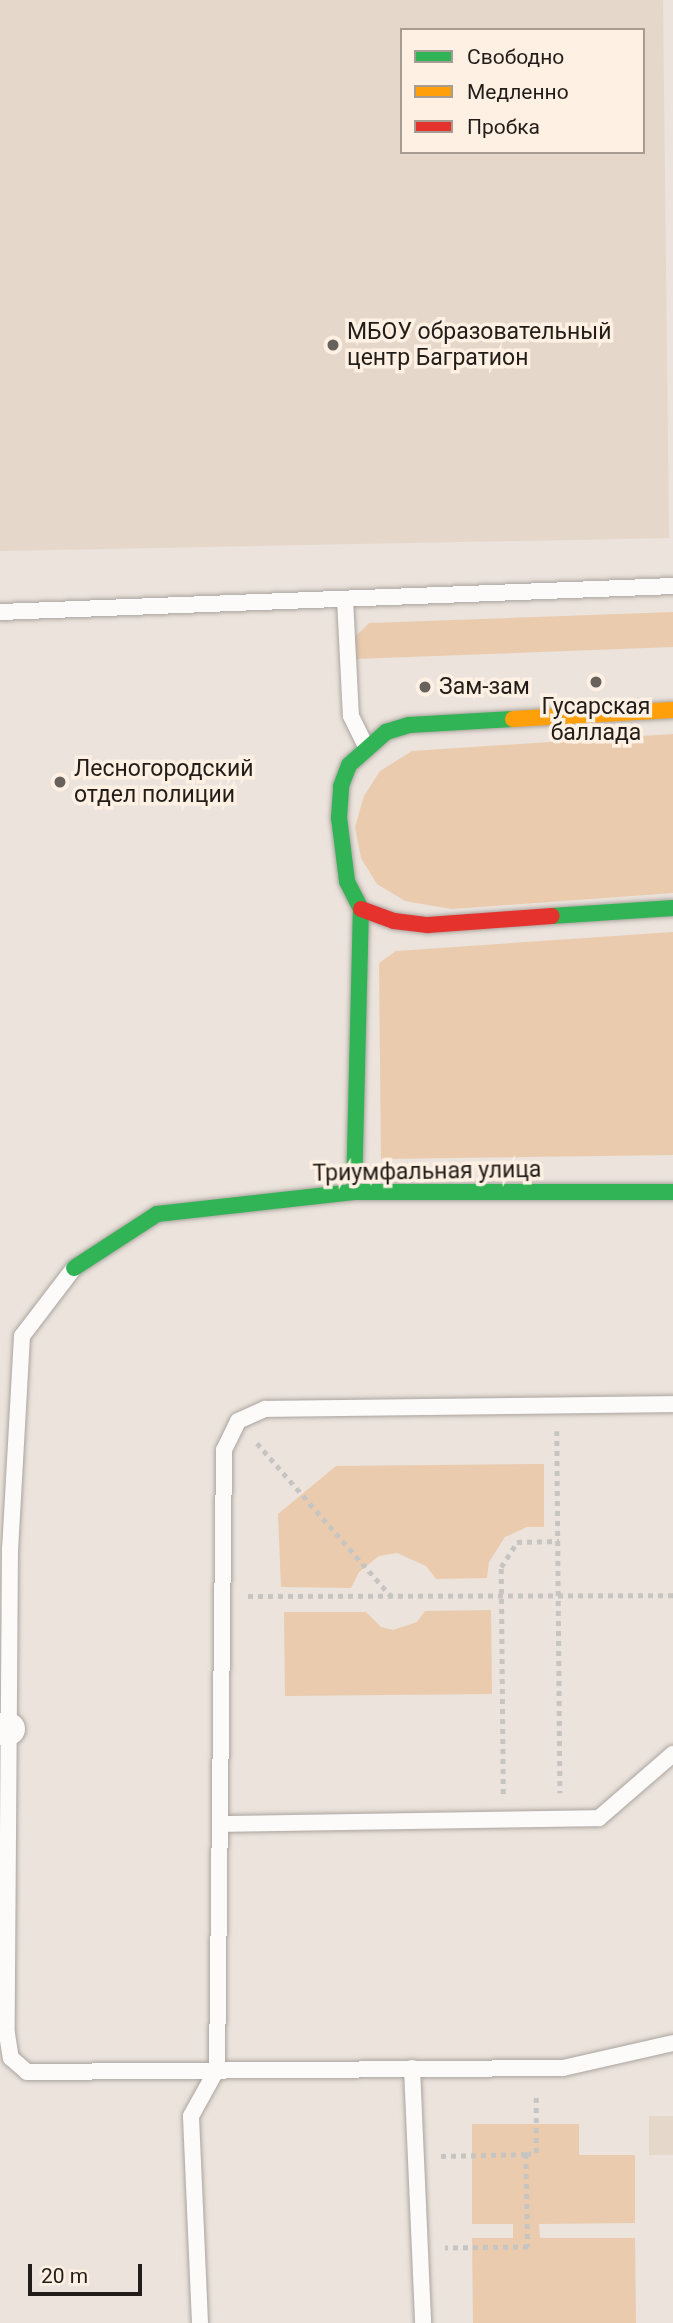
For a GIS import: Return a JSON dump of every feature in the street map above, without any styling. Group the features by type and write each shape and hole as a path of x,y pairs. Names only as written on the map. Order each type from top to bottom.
{"street":[{"path":"354,1192 361,909 347,881 339,818 341,786 349,765 366,747 386,732 410,725 673,710"},
{"path":"361,909 394,921 428,925 673,908"},
{"name":"Триумфальная улица","path":"74,1269 158,1214 354,1192 673,1192"}],"lane":[{"path":"0,612 673,586"},
{"path":"345,599 351,716 366,747"},
{"path":"74,1269 22,1336 10,1548 4,1729 10,2058 27,2072 535,2068 598,2063 673,2043"},
{"path":"201,2323 191,2116 217,2069 224,1450 238,1421 265,1409 673,1404"},
{"path":"221,1824 599,1818 673,1754"},
{"path":"412,2068 423,2323"}],"path":[{"path":"557,1406 560,1819"},
{"path":"238,1421 392,1598"},
{"path":"504,1819 501,1567 510,1549 517,1542 559,1541"},
{"path":"223,1595 392,1598 673,1595"},
{"path":"416,2157 536,2153 535,2068"},
{"path":"420,2248 528,2246 526,2154"}],"shaded area":[{"name":"МБОУ образовательный центр Багратион","path":"0,0 663,0 669,538 0,551"},
{"path":"673,612 673,647 354,659 355,637 369,623"},
{"path":"673,734 673,893 451,909 405,901 377,884 361,858 355,827 364,796 380,771 412,751"},
{"path":"673,932 673,1155 381,1159 379,963 396,951"},
{"path":"544,1464 544,1527 527,1527 505,1537 489,1562 487,1578 436,1579 426,1566 397,1553 379,1556 359,1572 351,1588 281,1587 278,1514 336,1466"},
{"path":"491,1610 492,1694 285,1696 284,1612 366,1612 381,1627 393,1630 417,1622 425,1611"},
{"path":"649,2116 673,2116 673,2155 649,2155"},
{"path":"472,2124 579,2124 579,2155 635,2155 635,2223 539,2224 540,2238 635,2238 636,2323 473,2323 472,2238 513,2238 513,2224 472,2224"}],"traffic: fast":[{"path":"354,1192 361,909 347,881 339,818 341,786 349,765 386,732 409,725 513,719"},
{"path":"552,916 673,908"},
{"path":"74,1268 157,1214 354,1192 673,1192"}],"traffic: slow":[{"path":"513,719 673,710"}],"traffic: jam":[{"path":"361,909 394,921 428,925 552,916"}],"place":[{"name":"МБОУ образовательный центр Багратион","path":"333,345"},
{"name":"Гусарская баллада","path":"596,682"},
{"name":"Зам-зам","path":"425,687"},
{"name":"Лесногородский отдел полиции","path":"60,782"}]}
